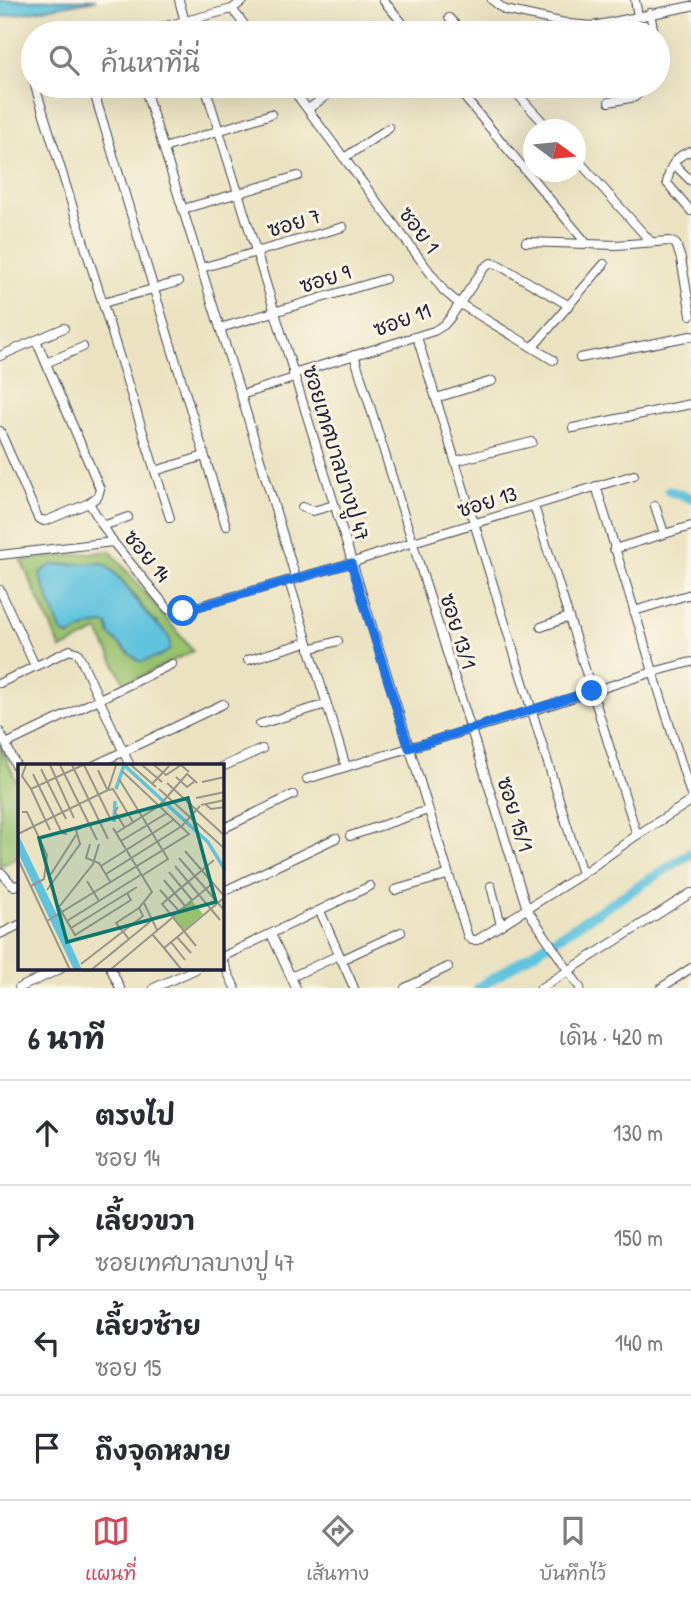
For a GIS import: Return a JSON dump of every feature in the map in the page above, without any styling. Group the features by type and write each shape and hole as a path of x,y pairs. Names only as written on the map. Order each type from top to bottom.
{"street":[{"path":"179,0 183,20"},
{"path":"180,21 232,9 244,0"},
{"path":"383,0 401,21"},
{"path":"492,0 505,10 556,21"},
{"path":"635,0 638,16"},
{"path":"615,21 691,6"},
{"path":"232,9 242,21"},
{"path":"650,13 652,21"},
{"path":"449,18 452,21"},
{"path":"39,98 170,518"},
{"path":"96,98 226,526"},
{"path":"148,98 241,394 293,580 308,645 346,767"},
{"name":"ซอยเทศบาลบางปู 47","path":"209,98 468,937 477,940 691,801"},
{"name":"ซอย 1","path":"299,98 444,291 461,305 553,360"},
{"path":"308,109 323,98"},
{"path":"465,98 587,244"},
{"path":"521,98 540,119"},
{"path":"609,102 630,98"},
{"path":"164,148 271,114"},
{"path":"344,158 389,128"},
{"path":"691,151 680,155 667,183 691,211"},
{"path":"674,164 691,181"},
{"path":"586,169 652,242"},
{"path":"183,209 298,176"},
{"name":"ซอย 7","path":"201,268 343,227"},
{"path":"526,242 616,245 669,241 676,244 691,315"},
{"name":"ซอย 11","path":"241,394 434,331 461,305 491,263 498,264 568,306"},
{"path":"533,347 604,264"},
{"name":"ซอย 9","path":"220,328 385,279"},
{"path":"103,303 178,282"},
{"path":"0,356 64,328"},
{"path":"580,358 691,336"},
{"path":"417,337 582,874"},
{"path":"0,431 38,518 48,520 89,503 98,496 100,489 36,340"},
{"path":"46,363 83,347"},
{"name":"ซอย 13/1","path":"354,355 470,730"},
{"path":"436,398 492,381"},
{"path":"573,428 691,404"},
{"path":"455,461 532,442"},
{"path":"155,471 204,456"},
{"name":"ซอย 13","path":"351,563 634,475"},
{"path":"596,486 691,795"},
{"name":"ซอย 14","path":"89,503 113,542 168,609 174,612 351,563"},
{"path":"302,508 313,511 334,505"},
{"path":"534,506 637,835"},
{"path":"655,506 664,533"},
{"path":"103,526 128,517"},
{"path":"614,549 691,526"},
{"path":"0,555 113,542"},
{"path":"0,590 35,666"},
{"path":"634,611 691,594"},
{"path":"541,627 569,617"},
{"path":"248,660 308,645 338,641"},
{"path":"0,683 70,650 76,651 129,764"},
{"path":"307,779 653,672 691,663"},
{"path":"6,744 172,664"},
{"path":"97,764 223,704"},
{"path":"260,724 327,704"},
{"name":"ซอย 15/1","path":"470,730 527,909 580,988"},
{"path":"0,732 18,770"},
{"path":"224,766 262,749"},
{"path":"224,828 293,795"},
{"path":"350,836 428,810"},
{"path":"224,891 336,838"},
{"path":"2,873 13,886 18,886"},
{"path":"395,890 447,875"},
{"path":"224,958 370,886"},
{"path":"491,886 501,925"},
{"path":"541,988 691,893"},
{"path":"320,911 354,988"},
{"path":"0,934 18,925"},
{"path":"291,977 401,932"},
{"path":"271,934 296,988"},
{"path":"224,963 235,988"},
{"path":"405,988 448,967"},
{"path":"661,988 691,968"},
{"path":"19,988 58,970"},
{"path":"111,970 120,988"},
{"path":"154,988 171,984 194,970"}],"green space":[{"path":"110,551 193,651 125,684 98,631 61,649 21,560","holes":["103,563 132,592 158,624 141,661 122,647 108,624 92,626 69,636"]},
{"path":"0,745 18,785 18,857 0,866"}],"water":[{"path":"0,0 96,0 0,17"},
{"path":"103,563 117,575 144,611 167,635 170,649 162,655 141,662 110,635 107,624 92,626 69,636 61,631 40,576 41,572 52,565"}],"waterway":[{"path":"669,491 691,498"},
{"path":"478,988 691,853"}],"route":[{"path":"183,611 351,563 409,748 592,691"}]}
